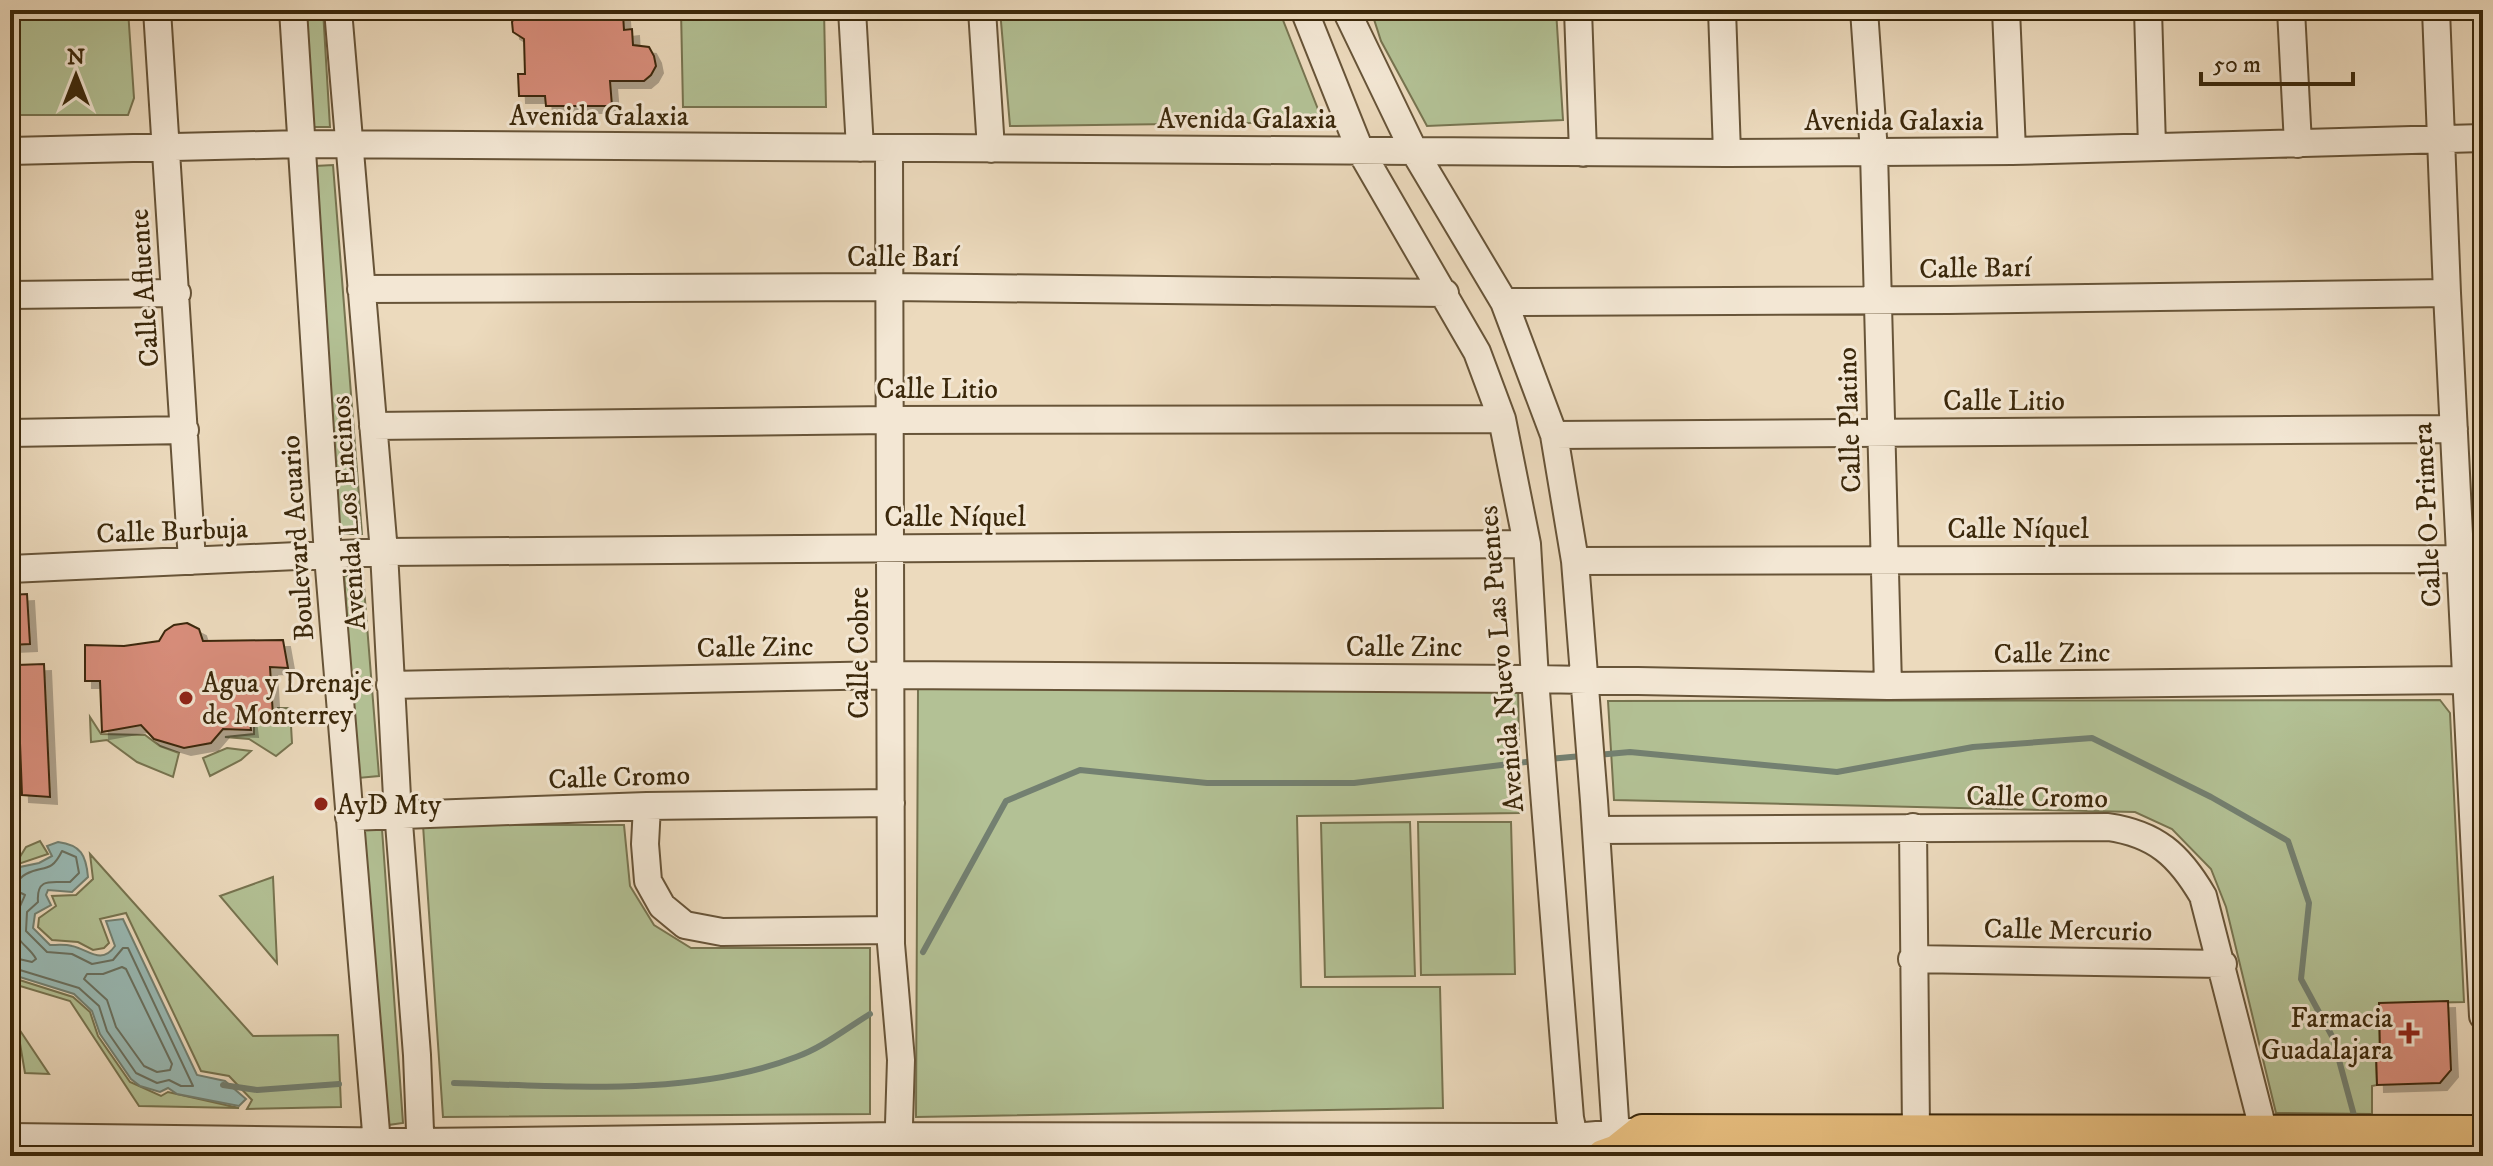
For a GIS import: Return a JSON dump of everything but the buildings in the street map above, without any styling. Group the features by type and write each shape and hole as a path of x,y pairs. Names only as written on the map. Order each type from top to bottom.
{"main road":[{"path":"1619,1145 1916,1130 2483,1132"}],"street":[{"name":"Calle Afluente","path":"157,10 192,561"},
{"name":"Boulevard Acuario","path":"293,10 328,556 378,1149"},
{"name":"Avenida Los Encinos","path":"338,10 384,552 421,1149"},
{"path":"852,10 860,148"},
{"path":"982,10 991,149"},
{"name":"Avenida Nuevo Las Puentes","path":"1304,10 1360,150 1477,352 1502,419 1527,544 1570,1118 1576,1146"},
{"path":"10,1137 378,1149 1619,1145 1575,561 1554,435 1504,302 1414,151 1346,10"},
{"path":"1578,10 1583,153"},
{"path":"1722,10 1727,153"},
{"name":"Calle Platino","path":"1864,10 1874,152 1888,686"},
{"path":"2006,10 2012,151"},
{"path":"2148,10 2152,147"},
{"path":"2291,10 2298,144"},
{"name":"Calle O-Primera","path":"2436,10 2483,1016"},
{"name":"Avenida Galaxia","path":"10,151 302,144 1727,153 2012,151 2483,138"},
{"name":"Calle Cobre","path":"889,148 891,930 901,1060 899,1146"},
{"name":"Calle Barí","path":"361,289 889,287 1445,293"},
{"path":"10,295 177,293"},
{"name":"Calle Barí","path":"1504,302 2447,293"},
{"name":"Calle Litio","path":"373,426 890,420 1502,419"},
{"name":"Calle Litio","path":"1554,435 2454,429"},
{"path":"10,433 185,430"},
{"name":"Calle Níquel","path":"384,552 1527,544"},
{"name":"Calle Burbuja","path":"10,569 384,552"},
{"name":"Calle Níquel","path":"1575,561 2460,559"},
{"name":"Calle Zinc","path":"390,685 891,675 1535,679 1888,686 2466,680"},
{"name":"Calle Cromo","path":"349,817 647,806 891,803"},
{"path":"647,806 645,844 648,881 662,906 685,925 722,932 891,930"},
{"path":"1913,827 1916,1130"},
{"name":"Calle Cromo","path":"1596,830 2108,827 2148,837 2168,851 2190,874 2203,896 2223,964 2264,1133"},
{"name":"Calle Mercurio","path":"1912,959 2223,964"}],"green space":[{"path":"10,10 128,10 134,98 128,115 10,115"},
{"path":"304,10 323,10 330,127 311,127"},
{"path":"681,10 824,10 826,107 683,107"},
{"path":"1000,10 1279,10 1323,122 1010,126"},
{"path":"1371,10 1556,10 1563,120 1427,126 1381,41"},
{"path":"333,165 362,534 339,534 315,166"},
{"path":"363,575 379,776 358,778 344,576"},
{"path":"1518,684 1520,813 1297,816 1301,987 1440,987 1443,1108 916,1117 918,689"},
{"path":"2440,700 2450,713 2464,1002 2379,1004 2380,1053 2376,1054 2377,1085 2372,1086 2372,1114 2276,1113 2226,907 2211,869 2172,829 2135,812 1614,800 1608,701"},
{"path":"278,708 290,708 292,743 276,756 249,739 225,737 254,734 254,723 278,721"},
{"path":"90,717 101,734 145,735 160,746 179,753 173,777 137,762 107,740 91,742"},
{"path":"227,748 251,751 241,760 210,776 203,758"},
{"path":"1410,822 1415,976 1325,977 1321,823"},
{"path":"1418,822 1511,822 1515,974 1421,975"},
{"path":"423,825 624,825 630,886 654,925 691,948 870,948 870,1114 443,1117"},
{"path":"382,829 403,1123 388,1125 364,830"},
{"path":"40,841 48,854 18,864 10,877 12,860 18,860 26,847"},
{"path":"90,854 253,1036 338,1035 341,1107 247,1109 252,1100 229,1076 201,1071 126,913 100,919 109,943 104,948 93,950 78,942 52,940 38,927 39,918 56,906 52,896 76,895 93,879"},
{"path":"273,877 277,963 220,896"},
{"path":"10,977 73,997 90,1012 98,1036 130,1082 161,1096 168,1092 239,1108 139,1106 70,1001 10,983"},
{"path":"17,1026 49,1074 25,1073"}],"water":[{"path":"58,842 81,852 88,877 72,892 48,890 46,895 51,905 35,914 33,928 50,945 69,945 99,956 110,952 115,946 106,921 123,919 197,1075 225,1081 246,1099 239,1106 177,1094 168,1088 160,1092 140,1086 131,1079 100,1034 92,1011 74,994 10,974 10,883 20,867 52,856 47,846"}],"waterway":[{"path":"1597,755 1630,752 1837,772 1973,747 2092,738 2211,797 2288,841 2309,903 2301,979 2333,1038 2355,1119"},
{"path":"1549,759 1582,756"},
{"path":"923,952 1006,801 1080,770 1207,783 1354,783 1534,761"},
{"path":"454,1083 583,1087 671,1084 714,1078 756,1070 806,1053 870,1014"},
{"path":"223,1085 257,1090 339,1084"}],"place":[{"name":"Agua y Drenaje de Monterrey","path":"186,698"},
{"name":"AyD Mty","path":"321,804"},
{"name":"Farmacia Guadalajara","path":"2409,1033"}]}
